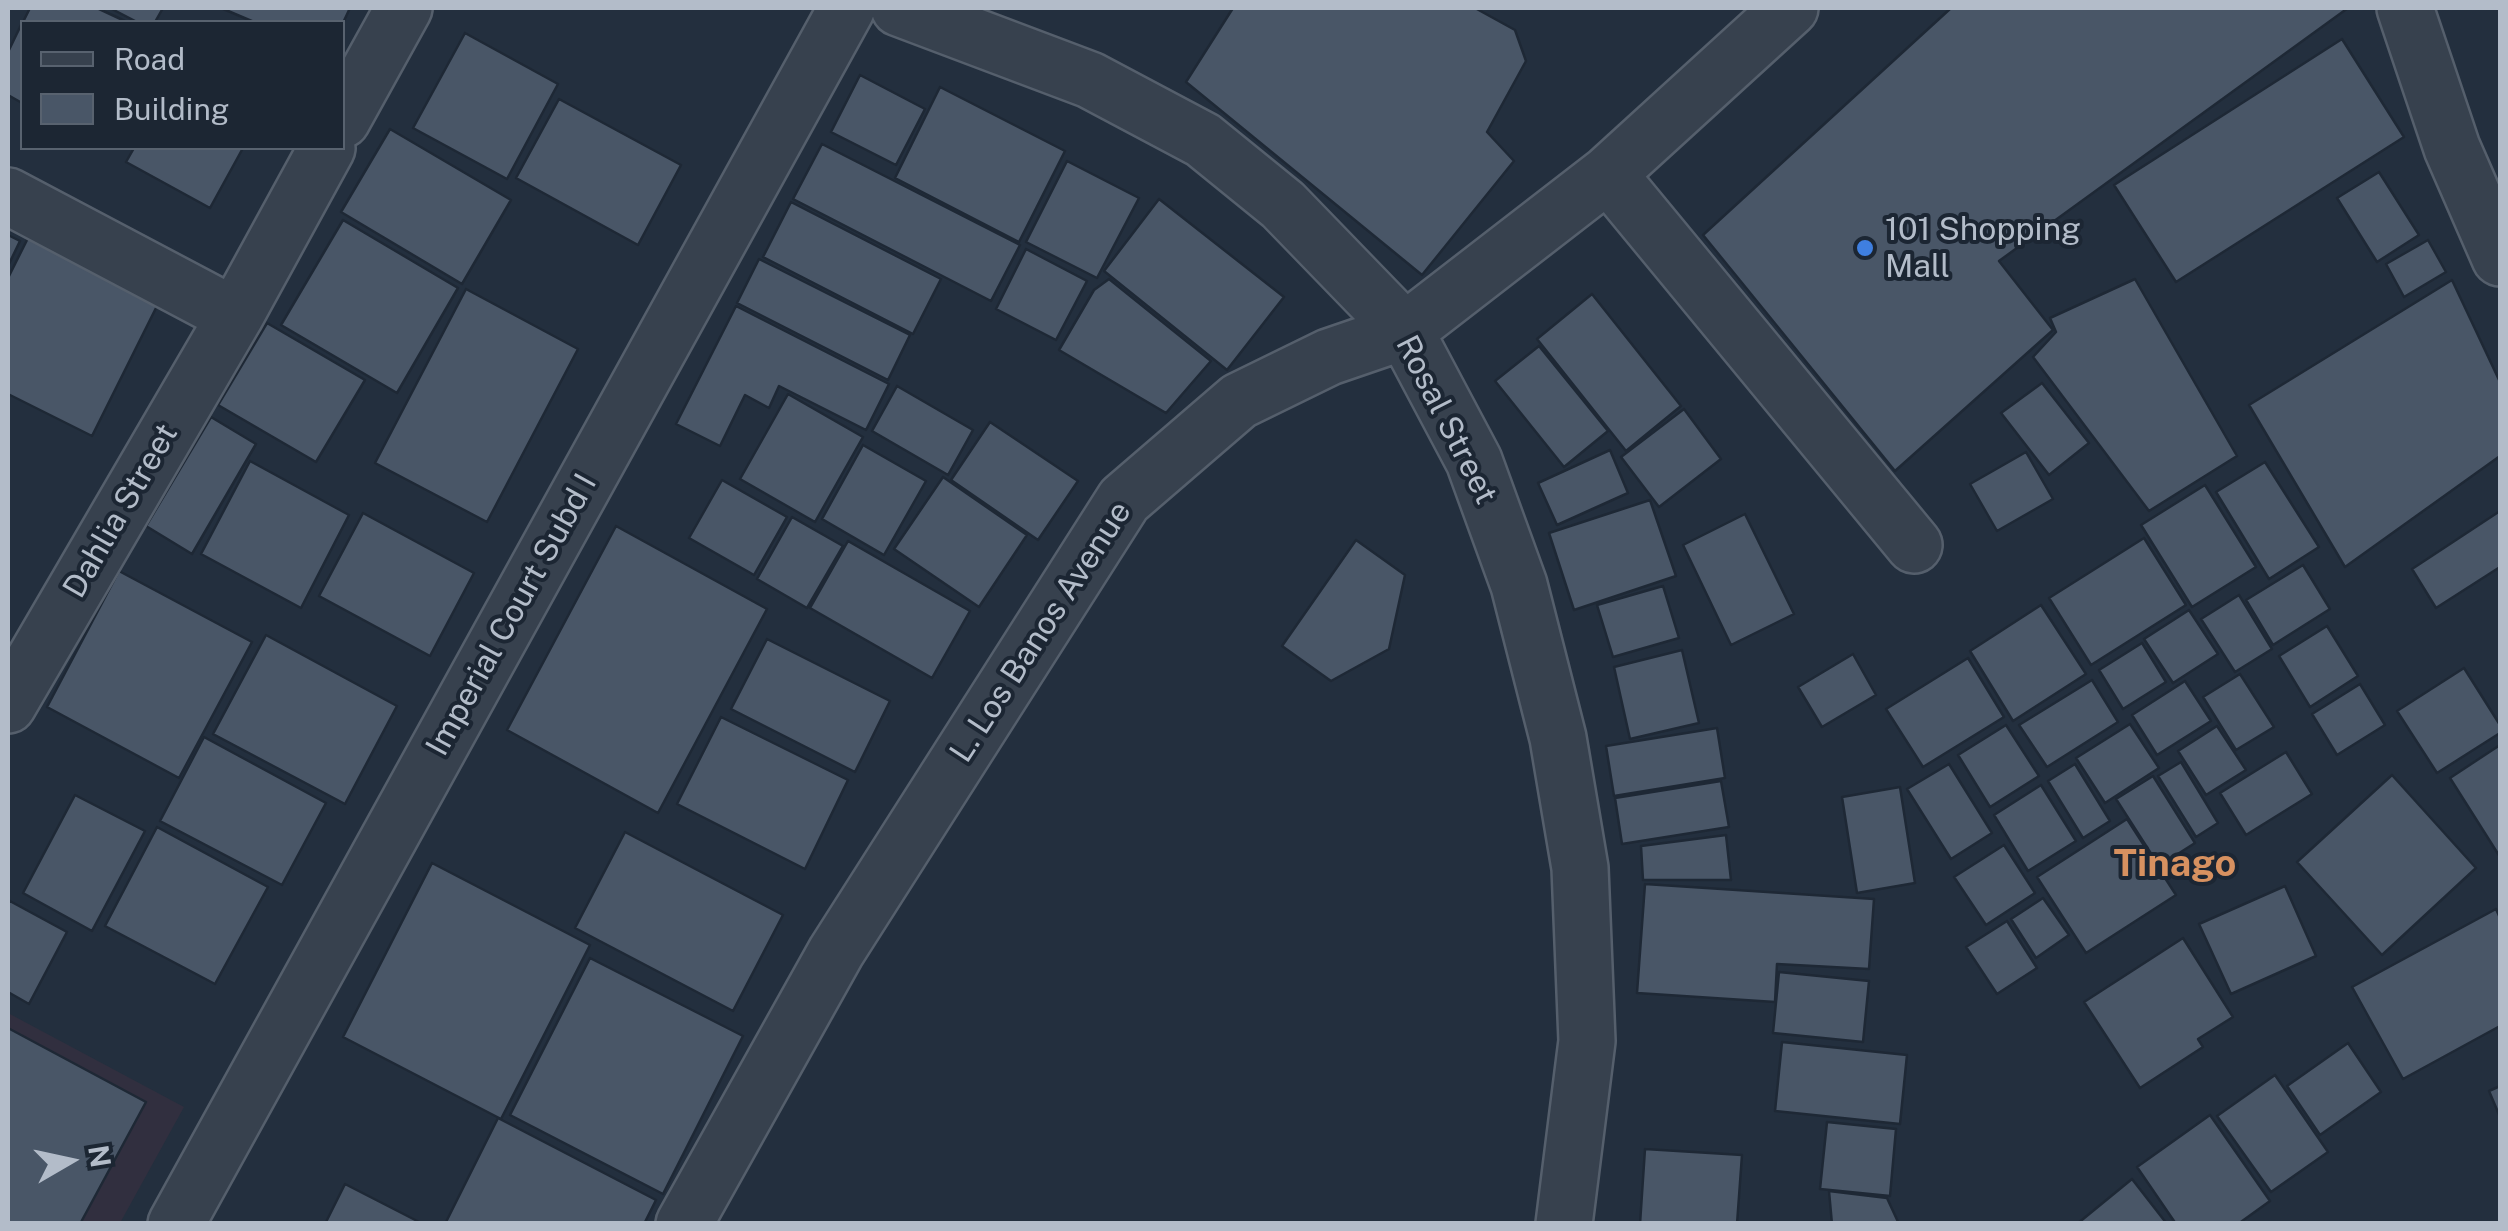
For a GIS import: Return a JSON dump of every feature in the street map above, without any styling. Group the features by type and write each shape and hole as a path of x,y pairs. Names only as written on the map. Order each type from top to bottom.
{"street":[{"path":"345,115 404,8"},
{"name":"Imperial Court Subd I","path":"176,1224 848,8"},
{"name":"Rosal Street","path":"898,8 1090,80 1203,140 1284,205 1405,331 1474,461 1518,585 1558,738 1580,868 1586,1041 1564,1224"},
{"name":"L. Los Banos Avenue","path":"684,1224 836,952 1124,500 1239,401 1329,357 1405,331 1608,174 1790,8"},
{"path":"2406,8 2452,148 2500,258"},
{"name":"Dahlia Street","path":"8,705 235,316 326,150"},
{"path":"1608,174 1914,545"},
{"path":"8,196 235,316"}],"shaded area":[{"path":"8,1013 184,1107 120,1223 8,1223"}],"building":[{"path":"30,8 97,8 123,20 24,20"},
{"path":"110,8 163,8 156,20 133,20"},
{"path":"221,8 350,8 344,20 249,20"},
{"path":"1233,8 1475,8 1515,30 1526,61 1487,132 1514,161 1422,275 1186,82"},
{"name":"101 Shopping Mall","path":"1951,8 2348,8 1999,261 2053,330 1895,471 1703,235"},
{"path":"20,27 20,102 8,95 8,52"},
{"path":"465,33 558,84 507,179 413,128"},
{"path":"2342,39 2404,137 2176,282 2114,185"},
{"path":"860,75 925,109 896,165 831,132"},
{"path":"940,87 1065,151 1019,242 895,178"},
{"path":"559,99 681,165 638,245 516,178"},
{"path":"390,129 511,200 462,284 341,212"},
{"path":"822,144 1020,245 991,301 793,199"},
{"path":"133,150 242,150 210,208 126,162"},
{"path":"1067,161 1139,198 1097,278 1026,242"},
{"path":"2379,172 2419,235 2377,262 2337,198"},
{"path":"1159,199 1284,297 1227,370 1104,271"},
{"path":"791,202 941,279 913,334 763,257"},
{"path":"343,220 458,288 397,393 281,325"},
{"path":"8,235 20,241 8,266"},
{"path":"29,236 159,302 92,436 8,394 8,278"},
{"path":"2428,240 2446,272 2404,297 2386,264"},
{"path":"1026,249 1087,281 1056,340 996,309"},
{"path":"759,259 910,335 888,380 737,303"},
{"path":"1109,279 1211,361 1166,413 1059,350 1094,290"},
{"path":"2135,279 2237,456 2149,511 2033,357 2056,332 2050,318"},
{"path":"2452,280 2500,382 2500,456 2345,567 2249,405"},
{"path":"466,289 578,349 487,522 375,463"},
{"path":"1592,294 1681,406 1626,451 1537,339"},
{"path":"736,306 889,384 866,430 779,386 769,408 745,395 720,446 676,424"},
{"path":"267,323 365,380 316,462 218,405"},
{"path":"1539,346 1608,431 1564,467 1495,381"},
{"path":"2042,383 2089,443 2049,475 2001,413"},
{"path":"897,386 973,430 948,475 872,431"},
{"path":"788,394 863,437 815,522 740,479"},
{"path":"1684,409 1721,459 1659,507 1621,457"},
{"path":"211,417 256,444 192,554 146,526"},
{"path":"990,422 1078,481 1038,540 951,480"},
{"path":"863,445 926,481 884,555 822,519"},
{"path":"1610,450 1628,493 1557,525 1538,483"},
{"path":"2026,452 2053,499 1997,531 1970,484"},
{"path":"250,461 349,515 301,608 201,554"},
{"path":"2265,462 2319,547 2269,579 2216,492"},
{"path":"943,477 1027,535 979,607 894,549"},
{"path":"722,480 787,517 754,575 689,538"},
{"path":"2205,485 2256,567 2192,607 2141,525"},
{"path":"1650,500 1676,576 1574,610 1549,533"},
{"path":"2500,511 2500,567 2436,608 2412,569"},
{"path":"363,513 474,573 430,656 319,596"},
{"path":"1745,514 1794,614 1731,645 1683,545"},
{"path":"792,517 843,546 807,608 757,579"},
{"path":"616,526 767,609 658,813 507,730"},
{"path":"2144,538 2186,605 2091,665 2049,598"},
{"path":"1356,540 1405,575 1389,649 1331,681 1282,646"},
{"path":"848,541 970,611 932,678 810,608"},
{"path":"2303,565 2330,609 2273,645 2246,600"},
{"path":"119,571 252,642 179,778 47,707"},
{"path":"1663,586 1679,638 1613,657 1597,605"},
{"path":"2239,595 2272,649 2235,672 2201,619"},
{"path":"2041,605 2086,674 2013,721 1970,651"},
{"path":"2189,610 2218,654 2173,683 2144,639"},
{"path":"2327,626 2358,676 2310,707 2279,656"},
{"path":"266,635 397,706 345,804 213,734"},
{"path":"767,639 890,701 855,772 731,709"},
{"path":"2142,643 2166,682 2123,709 2099,670"},
{"path":"1682,650 1699,723 1630,739 1614,667"},
{"path":"1853,654 1876,695 1822,727 1798,687"},
{"path":"1968,658 2004,717 1923,767 1886,709"},
{"path":"2464,668 2500,725 2500,733 2437,773 2397,711"},
{"path":"2240,674 2274,727 2236,750 2203,697"},
{"path":"2092,680 2118,722 2047,767 2019,725"},
{"path":"2185,681 2211,721 2157,755 2132,715"},
{"path":"2360,684 2385,725 2337,755 2312,714"},
{"path":"721,717 848,780 805,869 677,804"},
{"path":"2130,724 2159,768 2105,803 2076,758"},
{"path":"2006,725 2039,776 1990,807 1958,755"},
{"path":"2217,726 2246,770 2206,795 2178,751"},
{"path":"1717,728 1725,778 1614,796 1606,746"},
{"path":"204,737 326,803 282,885 160,821"},
{"path":"2500,745 2500,857 2450,778"},
{"path":"2286,752 2312,794 2246,835 2220,793"},
{"path":"2181,762 2218,823 2196,837 2158,776"},
{"path":"1949,764 1992,833 1951,859 1907,789"},
{"path":"2075,764 2110,821 2083,838 2048,781"},
{"path":"2392,775 2476,868 2382,955 2297,862"},
{"path":"2153,776 2195,843 2159,866 2116,799"},
{"path":"1721,781 1729,827 1622,844 1615,798"},
{"path":"2041,785 2076,841 2028,871 1994,815"},
{"path":"1900,787 1915,883 1857,893 1842,797"},
{"path":"75,795 145,831 92,931 23,893"},
{"path":"2127,819 2176,895 2086,953 2037,877"},
{"path":"157,827 268,887 215,984 105,926"},
{"path":"625,832 783,915 733,1011 575,928"},
{"path":"1726,835 1731,880 1643,880 1641,846"},
{"path":"2004,845 2035,893 1986,925 1954,877"},
{"path":"432,863 590,945 501,1119 343,1037"},
{"path":"1645,884 1874,899 1869,969 1777,964 1775,1002 1637,993"},
{"path":"2285,886 2316,956 2231,994 2199,924"},
{"path":"2043,898 2069,935 2036,958 2011,919"},
{"path":"8,900 67,932 29,1004 8,992"},
{"path":"2496,909 2500,918 2500,1026 2403,1079 2352,987"},
{"path":"2007,921 2037,968 1997,994 1966,947"},
{"path":"2183,938 2233,1017 2198,1039 2203,1047 2140,1088 2084,1002"},
{"path":"590,958 743,1036 663,1194 510,1115"},
{"path":"1779,972 1869,981 1863,1042 1773,1033"},
{"path":"8,1028 146,1102 80,1224 8,1224"},
{"path":"1782,1042 1907,1055 1900,1124 1775,1111"},
{"path":"2348,1043 2381,1092 2320,1135 2287,1086"},
{"path":"2275,1075 2328,1152 2271,1192 2217,1116"},
{"path":"2500,1086 2500,1117 2489,1091"},
{"path":"2210,1115 2270,1201 2238,1224 2176,1224 2137,1167"},
{"path":"498,1118 656,1200 644,1224 445,1224"},
{"path":"1827,1122 1896,1129 1890,1196 1820,1189"},
{"path":"1645,1149 1742,1155 1737,1224 1640,1224"},
{"path":"2132,1179 2167,1224 2077,1224"},
{"path":"345,1184 423,1224 325,1224"},
{"path":"1829,1191 1887,1198 1899,1224 1832,1224"}],"place":[{"name":"101 Shopping Mall","path":"1865,248"}],"district":[{"name":"Tinago","path":"2175,864"}]}
